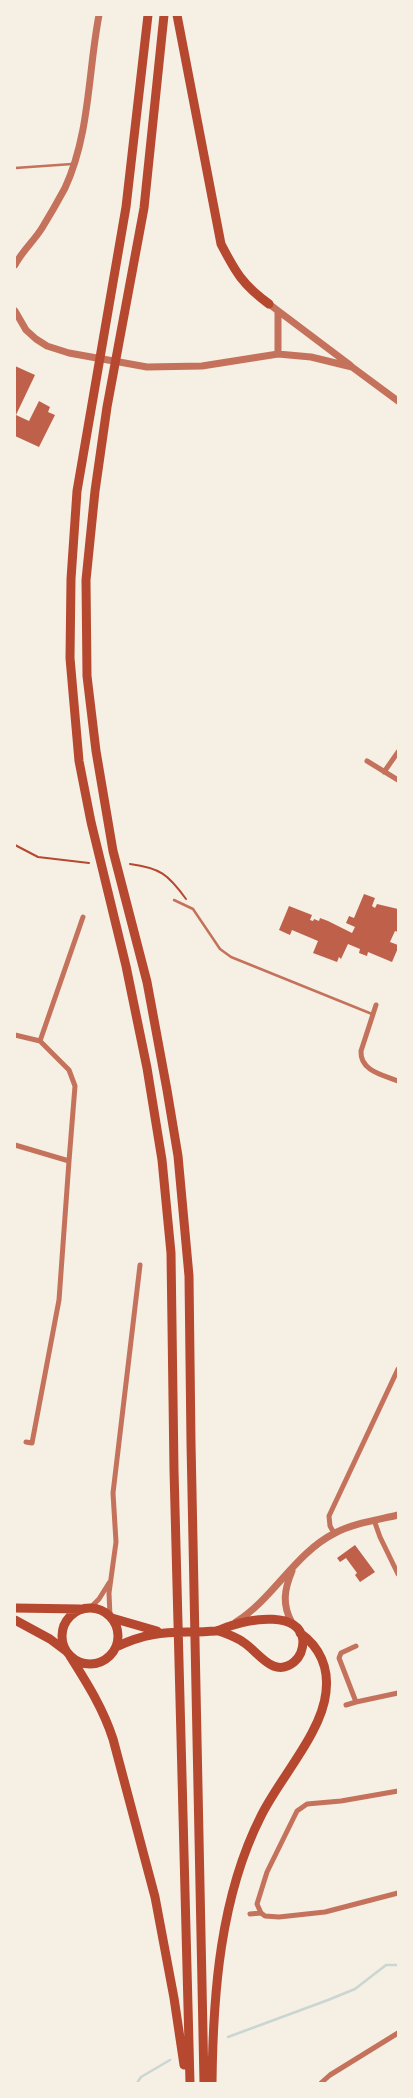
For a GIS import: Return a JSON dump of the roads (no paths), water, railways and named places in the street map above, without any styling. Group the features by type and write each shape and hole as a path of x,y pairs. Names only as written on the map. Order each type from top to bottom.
{"main road":[{"path":"148,15 126,207 76,491 70,579 70,658 79,762 91,822 126,966 147,1068 162,1160 171,1253 188,2083"},
{"path":"164,15 144,208 106,407 95,491 86,580 87,676 96,751 113,851 147,982 169,1099 178,1156 188,1267 204,2083"},
{"path":"177,15 221,244 236,273 249,289 269,304"},
{"path":"15,1608 100,1610 111,1617 160,1632"},
{"path":"86,1609 75,1612 65,1622 62,1637 68,1653 94,1694 107,1720 113,1739 155,1897 188,2083"},
{"path":"111,1617 118,1632 116,1647"},
{"path":"212,2083 215,2010 220,1962 238,1874 261,1816 306,1742 317,1720 324,1701 326,1682 321,1655 313,1643 300,1633 292,1623 268,1619 231,1625 219,1631"},
{"path":"15,1620 41,1634 81,1662 92,1663 104,1660 116,1647 137,1638 160,1632 219,1631 244,1642 269,1665 277,1667 286,1666 299,1656 302,1648 300,1633"}],"street":[{"path":"15,265 41,228 65,188 74,164 83,134 93,45 99,15"},
{"path":"269,304 398,401"},
{"path":"278,311 278,354"},
{"path":"16,315 26,330 47,346 69,353 146,367 202,366 278,354 311,357 352,367"},
{"path":"384,772 398,752"},
{"path":"367,761 398,780"},
{"path":"40,1041 83,917"},
{"path":"376,1005 361,1058 364,1065 370,1070 398,1082"},
{"path":"15,1035 40,1041 69,1070 75,1086 59,1300 32,1443 26,1442"},
{"path":"15,1145 69,1161"},
{"path":"111,1617 111,1578 116,1542 113,1493 140,1265"},
{"path":"334,1533 330,1526 329,1516 398,1369"},
{"path":"231,1625 252,1612 294,1566 334,1533 374,1520 398,1515"},
{"path":"374,1520 398,1574"},
{"path":"292,1623 287,1615 284,1595 294,1566"},
{"path":"86,1609 104,1593 111,1578"},
{"path":"356,1646 341,1653 340,1658 356,1702"},
{"path":"346,1705 398,1693"},
{"path":"260,1913 257,1904 267,1872 297,1811 302,1806 398,1791"},
{"path":"250,1914 260,1913 265,1916 279,1917 325,1912 398,1893"},
{"path":"322,2083 330,2074 398,2033"}],"lane":[{"path":"15,168 74,164"},
{"path":"174,900 194,909 220,949 231,957 372,1014"}],"waterway":[{"path":"228,2037 355,1989 386,1965 398,1965"},
{"path":"137,2083 141,2077 170,2060"}]}
